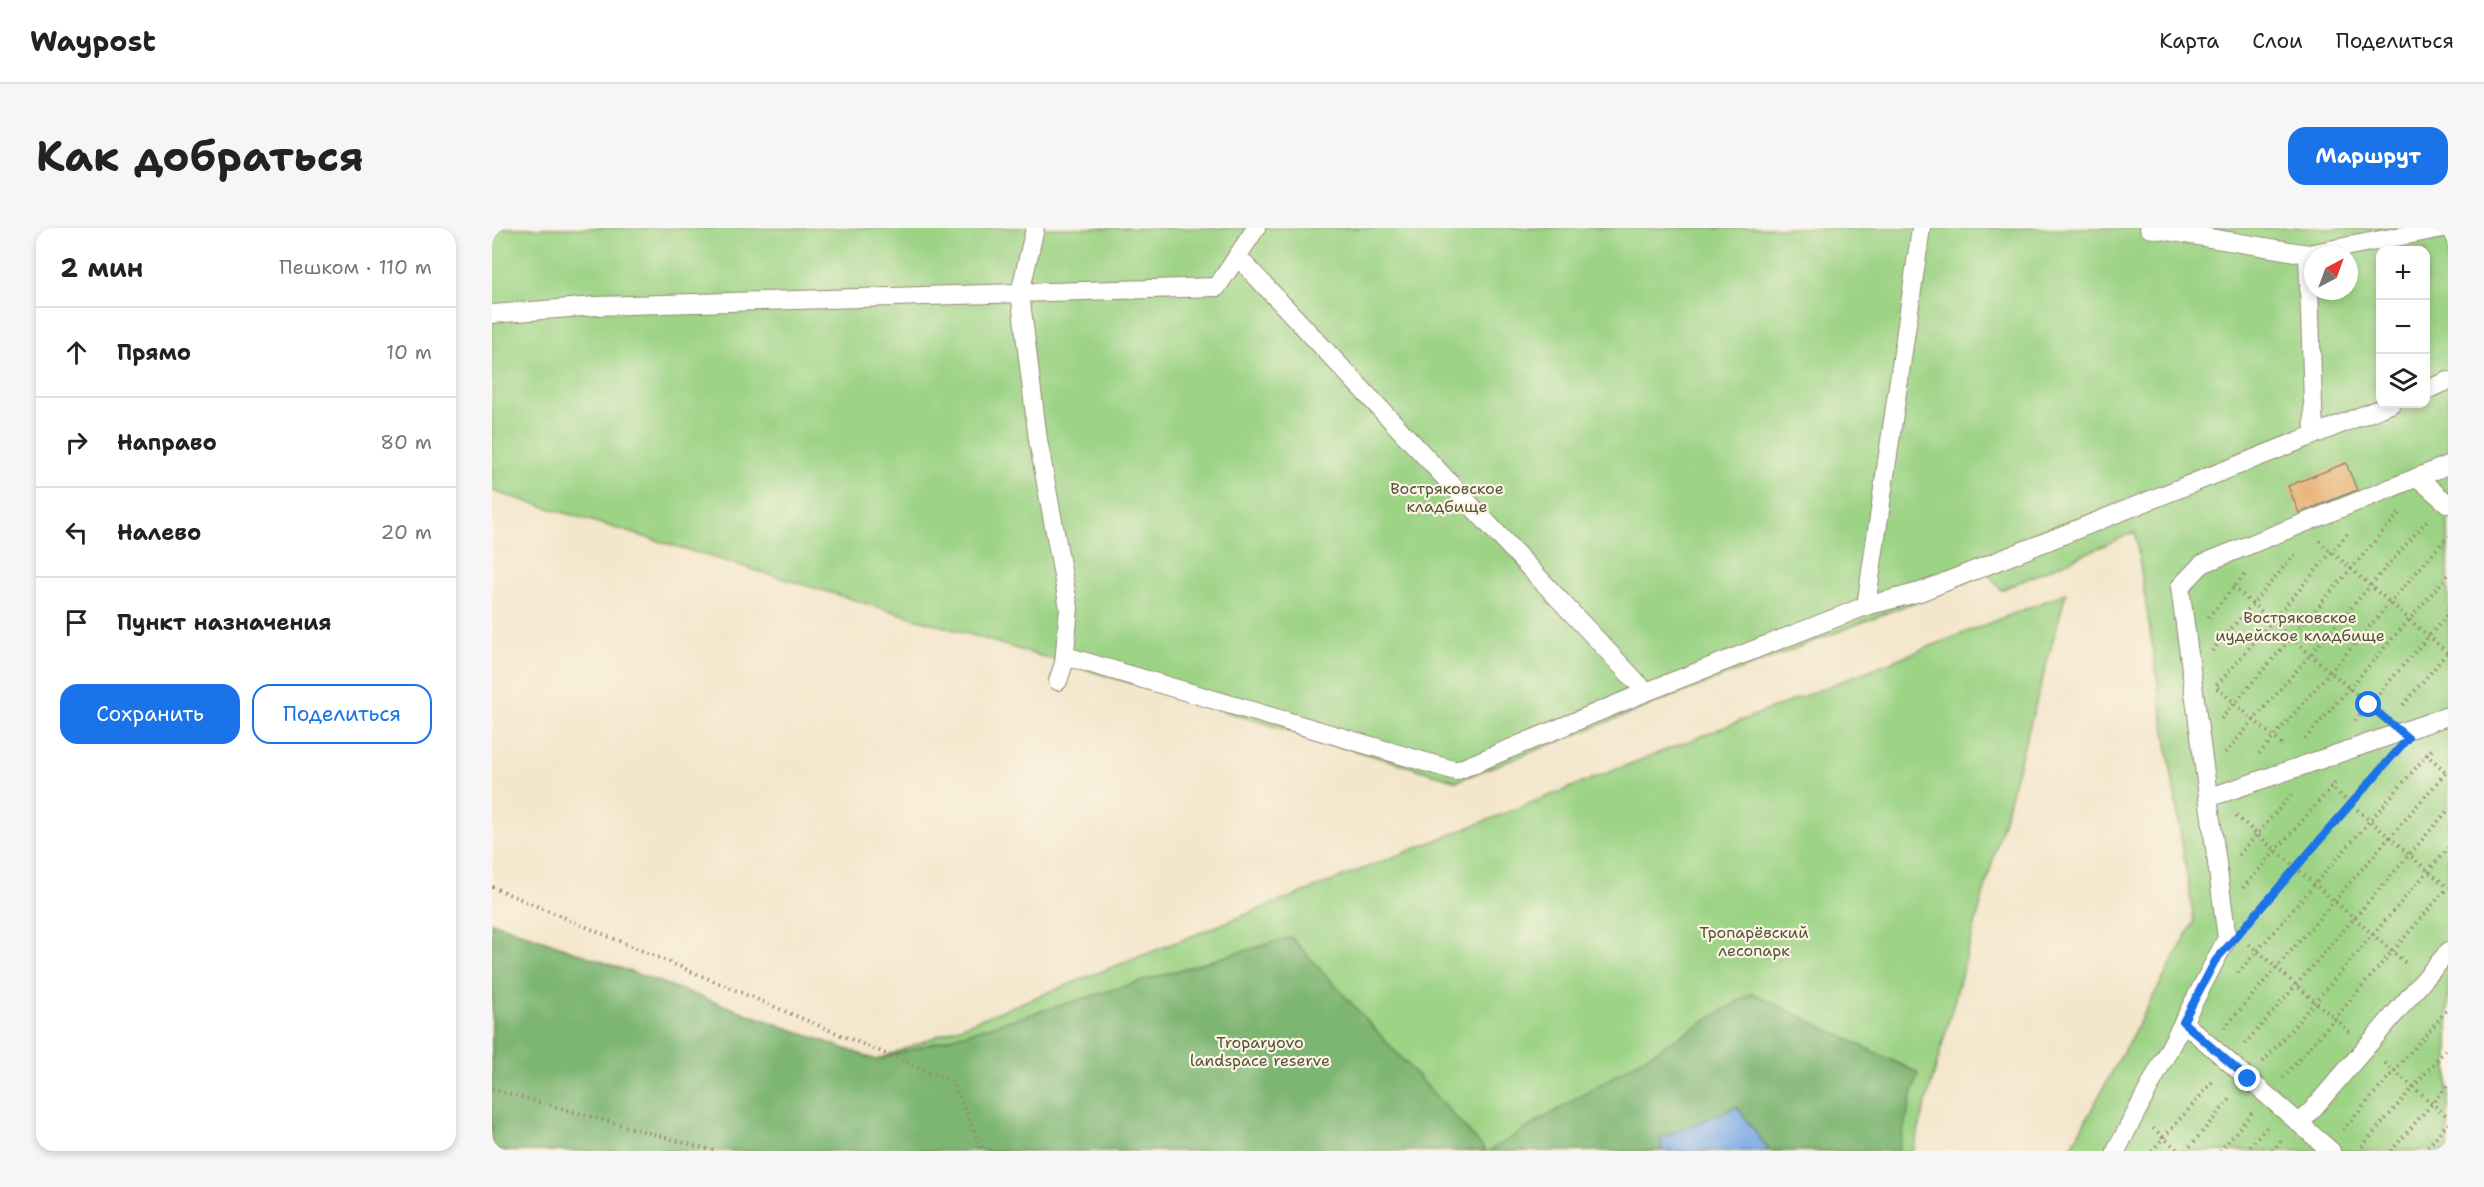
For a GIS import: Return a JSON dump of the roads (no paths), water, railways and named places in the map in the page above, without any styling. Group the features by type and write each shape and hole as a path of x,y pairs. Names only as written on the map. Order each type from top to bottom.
{"lane":[{"path":"1035,228 1020,293 1038,441 1070,608 1065,656 1058,681"},
{"path":"492,314 596,306 1217,287 1256,228"},
{"path":"1866,606 1921,228"},
{"path":"2149,228 2304,253"},
{"path":"2350,246 2444,228"},
{"path":"1237,256 1646,692"},
{"path":"2310,300 2314,435"},
{"path":"2430,388 2448,381"},
{"path":"1065,656 1456,771 1646,692 1866,606 1920,592 2381,408"},
{"path":"2116,1151 2231,929 2214,844 2180,587 2202,564 2306,530 2448,465"},
{"path":"2418,477 2442,507"},
{"path":"2208,798 2448,716"},
{"path":"2300,1124 2448,951"},
{"path":"2183,1022 2329,1150"}],"water":[{"path":"1737,1107 1769,1151 1662,1151 1661,1138"}],"park label":[{"name":"Востряковское кладбище","path":"1447,497"},
{"name":"Востряковское иудейское кладбище","path":"2300,626"},
{"name":"Тропарёвский лесопарк","path":"1754,941"},
{"name":"Troparyovo landspace reserve","path":"1260,1051"}]}
